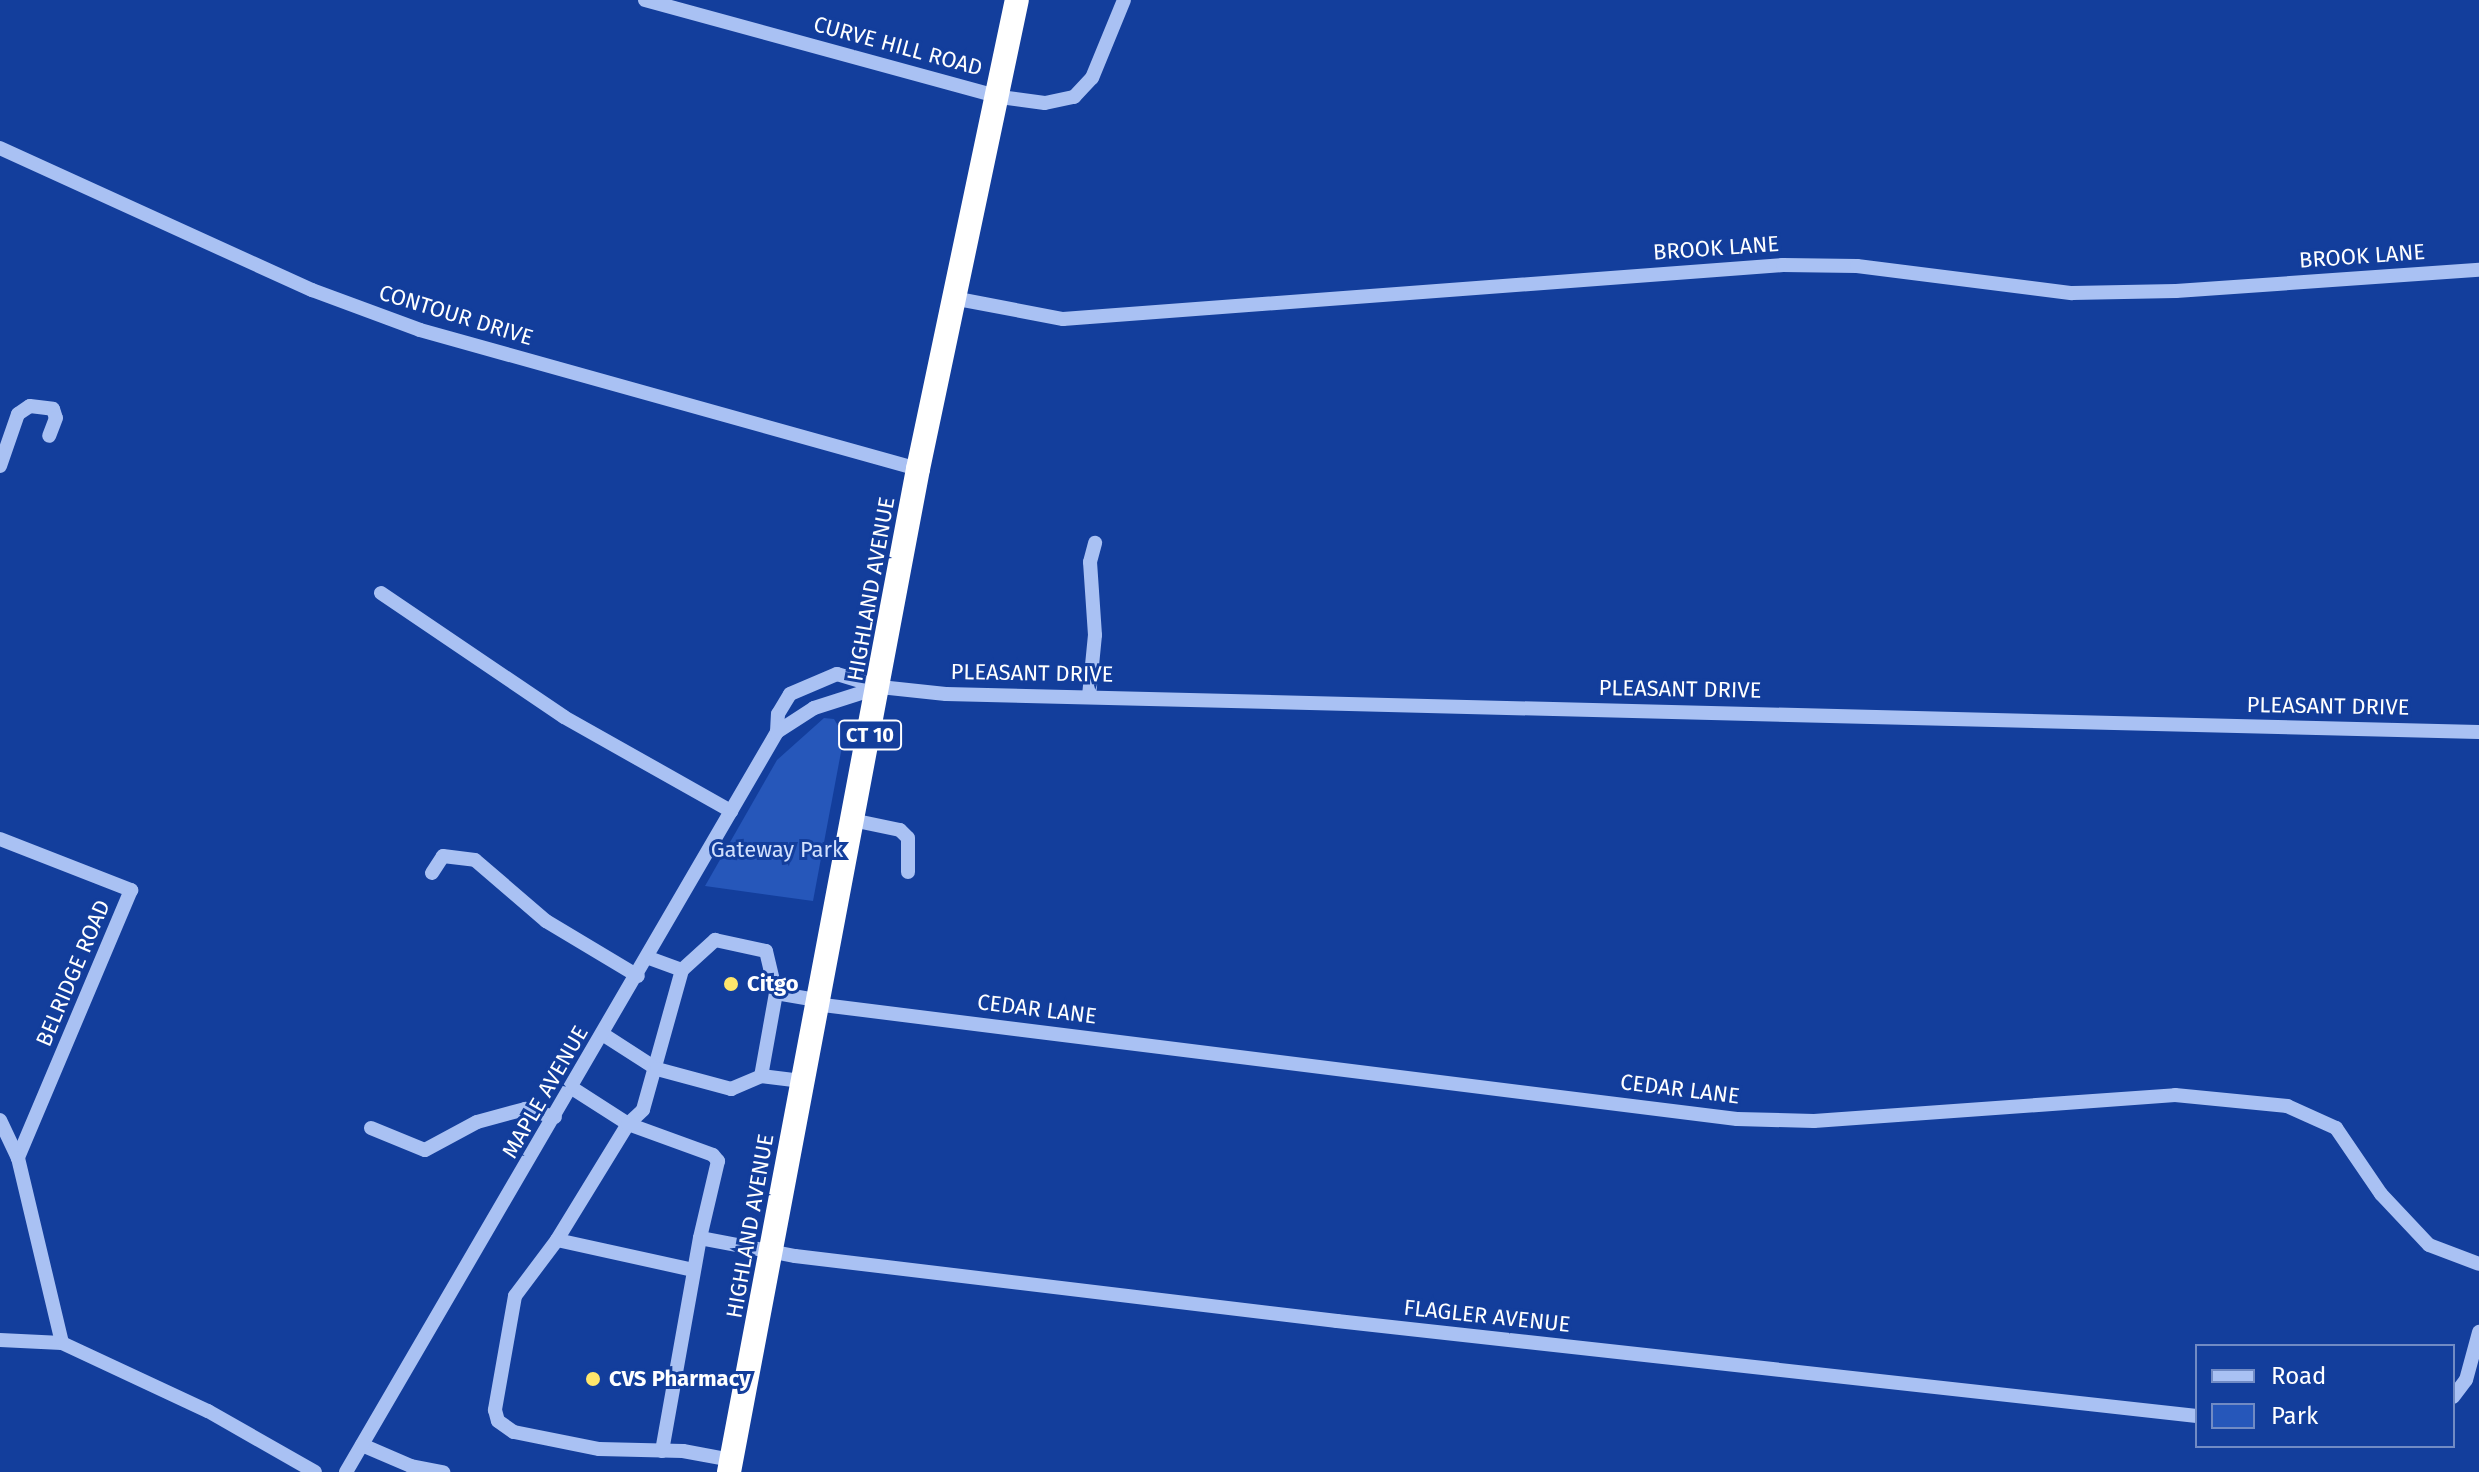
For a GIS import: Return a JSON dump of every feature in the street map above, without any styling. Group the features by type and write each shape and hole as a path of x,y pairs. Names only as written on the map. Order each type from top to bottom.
{"highway":[{"name":"HIGHLAND AVENUE","path":"730,1466 774,1252 815,1002 880,687 918,469 958,299 1017,0"}],"street":[{"name":"CURVE HILL ROAD","path":"645,0 1000,97 1045,103 1074,97 1092,78 1124,0"},
{"name":"CONTOUR DRIVE","path":"0,148 312,290 420,330 918,469"},
{"name":"BROOK LANE","path":"958,299 1063,319 1783,265 1857,266 2072,293 2176,291 2479,270"},
{"path":"0,466 18,414 30,406 53,409 56,418 49,436"},
{"path":"1089,696 1095,635 1090,562 1095,543"},
{"path":"381,593 564,717 731,811"},
{"name":"MAPLE AVENUE","path":"346,1472 649,958 777,732 783,704 820,677 852,675 880,687"},
{"name":"PLEASANT DRIVE","path":"880,687 1089,696 2479,732"},
{"name":"MAPLE AVENUE","path":"777,732 829,701 880,687"},
{"path":"852,820 900,830 908,838 908,872"},
{"name":"BELRIDGE ROAD","path":"0,839 131,890 18,1158"},
{"path":"432,873 443,856 475,860 546,921 638,976"},
{"path":"730,1466 662,1451 599,1449 514,1432 498,1421 497,1387 511,1308 628,1124 643,1110 657,1069 682,970 715,940 766,951 776,993 761,1076"},
{"path":"649,958 682,970"},
{"name":"CEDAR LANE","path":"776,993 815,1002 1737,1119 1814,1121 2175,1095 2287,1106 2336,1128 2381,1194 2429,1245 2479,1264"},
{"path":"604,1035 657,1069 731,1089 761,1076 802,1081"},
{"path":"572,1088 628,1124 702,1150 718,1161 693,1270 662,1451"},
{"path":"371,1128 425,1150 477,1122 513,1112 525,1109 555,1117"},
{"path":"0,1120 18,1158 62,1343"},
{"name":"FLAGLER AVENUE","path":"700,1238 774,1252 1353,1323 2195,1416"},
{"path":"557,1240 693,1270"},
{"path":"2455,1394 2466,1380 2479,1332"},
{"path":"0,1340 62,1343 208,1411 315,1472"},
{"path":"362,1445 411,1466 443,1472"}],"green space":[{"name":"Gateway Park","path":"824,718 834,719 844,736 813,901 705,886 777,760"}],"place":[{"name":"Citgo","path":"731,984"},
{"name":"CVS Pharmacy","path":"593,1379"}]}
